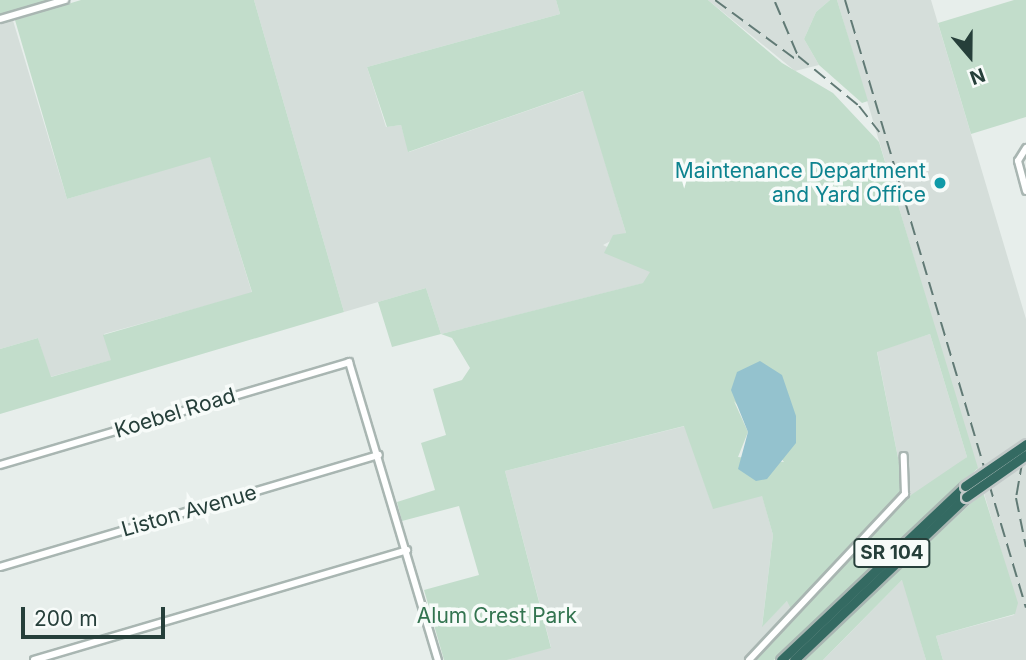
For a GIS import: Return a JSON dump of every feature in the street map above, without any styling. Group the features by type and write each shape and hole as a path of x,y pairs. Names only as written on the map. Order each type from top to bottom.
{"highway":[{"name":"SR 104","path":"781,660 965,486 1026,444"},
{"name":"SR 104","path":"794,660 966,497 1026,455"}],"street":[{"path":"0,19 65,0"},
{"path":"1023,151 1026,191"},
{"name":"Koebel Road","path":"0,465 349,362 379,455"},
{"path":"379,455 438,660"},
{"name":"Liston Avenue","path":"0,567 379,455"},
{"path":"749,660 905,494 904,456"},
{"path":"34,660 407,550"}],"shaded area":[{"path":"254,0 556,0 560,14 367,67 386,127 401,125 409,152 584,91 626,233 603,245 645,265 651,272 644,283 441,334 426,288 344,312"},
{"path":"708,0 830,0 816,12 804,39 819,65 795,71"},
{"path":"837,0 931,0 1026,319 1026,660 943,660 936,636 1014,615 1017,604"},
{"path":"11,14 67,199 210,156 252,293 104,334 112,360 50,377 38,338 0,349 0,17"},
{"path":"930,334 967,457 914,499 904,488 877,351"},
{"path":"685,426 713,508 762,495 773,535 762,626 788,600 794,618 753,660 507,660 551,647 505,471"},
{"path":"903,579 926,660 823,660 840,643"}],"green space":[{"path":"0,0 56,0 0,17"},
{"path":"81,0 254,0 344,312 0,414 0,349 38,338 51,377 111,360 103,335 252,292 210,157 67,199 15,20"},
{"name":"Alum Crest Park","path":"556,0 708,0 782,63 833,93 879,142 978,468 774,660 753,660 911,495 967,457 930,334 877,352 904,488 792,611 787,601 762,627 773,535 762,496 713,509 684,426 505,471 551,648 507,660 444,660 424,590 479,575 459,506 402,521 397,502 435,490 421,443 446,435 433,389 462,380 470,368 452,338 441,334 643,283 650,272 604,253 613,235 626,233 583,91 408,152 401,125 387,127 367,67 560,14","holes":["734,401 784,462 738,457 748,432"]},
{"path":"830,0 837,0 868,101 862,103 819,65 804,39 816,12"},
{"path":"1014,0 1026,0 1026,117 971,134 938,23"},
{"path":"426,288 441,334 392,347 378,302"},
{"path":"983,492 1018,603 1015,614 936,636 943,660 926,660 902,580 823,660 803,660"}],"water":[{"path":"760,361 782,375 796,416 796,443 767,479 756,481 738,469 748,432 731,390 737,372"}],"railway":[{"path":"715,0 798,61"},
{"path":"845,0 1026,608"},
{"path":"775,2 798,56 859,106 879,132"},
{"path":"1026,440 1016,498 1026,547"}],"place":[{"name":"Maintenance Department and Yard Office","path":"940,183"}]}
